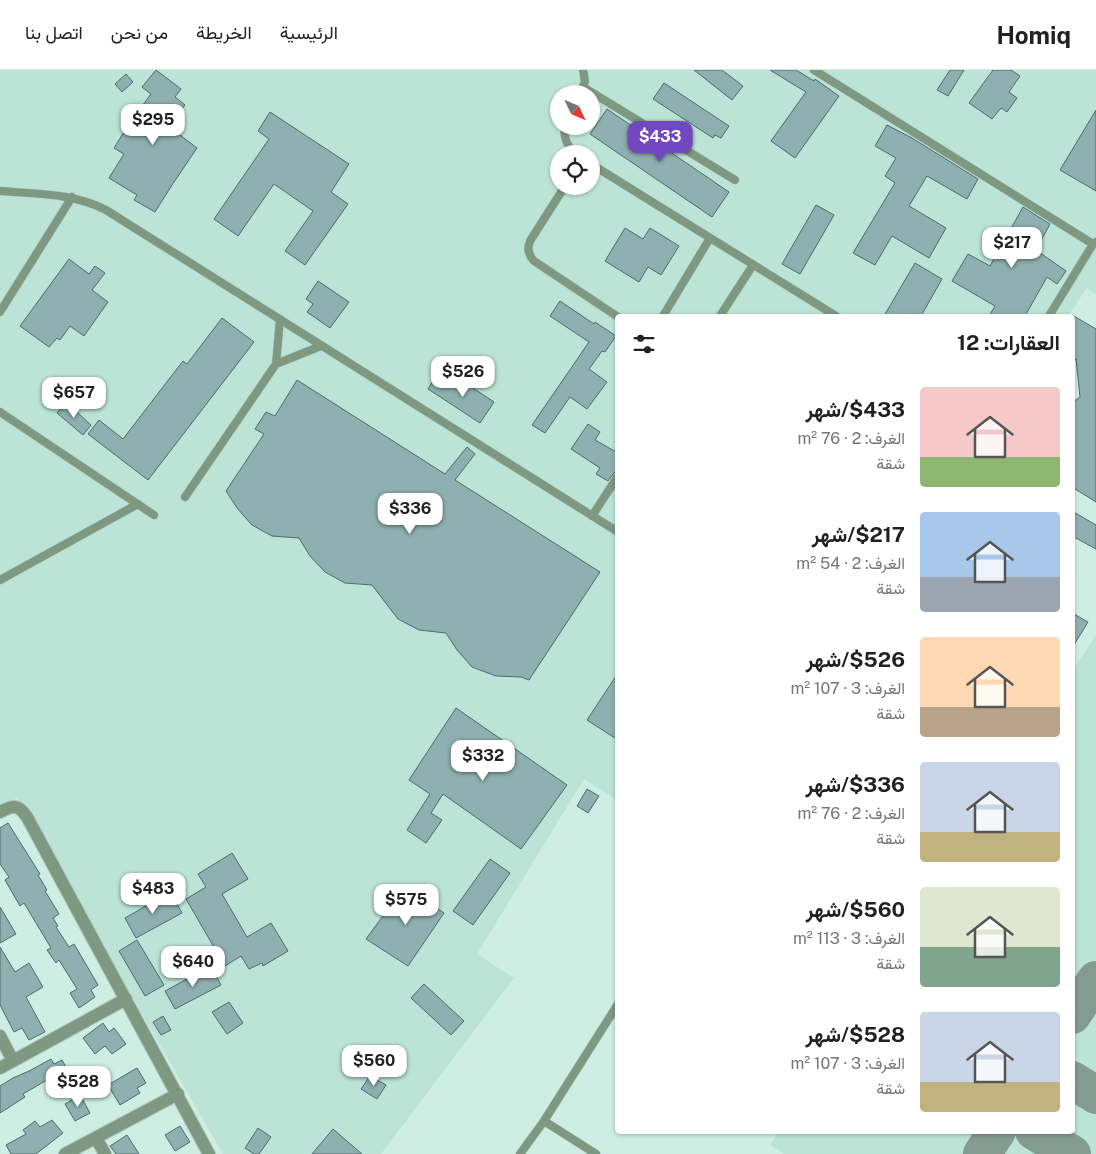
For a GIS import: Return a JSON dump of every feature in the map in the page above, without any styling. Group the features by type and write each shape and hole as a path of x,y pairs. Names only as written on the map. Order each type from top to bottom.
{"street":[{"path":"0,812 10,807 17,807 22,809 27,817 210,1154"},
{"path":"0,1068 126,998"},
{"path":"0,1036 13,1061"},
{"path":"65,1154 178,1094"},
{"path":"96,1138 105,1154"}],"lane":[{"path":"582,70 585,80 584,85"},
{"path":"814,70 1095,243 1050,314"},
{"path":"600,101 735,180"},
{"path":"600,170 833,314"},
{"path":"0,191 72,197 106,210 615,530"},
{"path":"558,195 530,241 528,247 529,256 615,314"},
{"path":"0,312 72,197"},
{"path":"663,314 710,238"},
{"path":"721,314 753,265"},
{"path":"185,497 276,364 280,319"},
{"path":"276,364 322,346"},
{"path":"0,412 154,515"},
{"path":"592,516 615,481"},
{"path":"0,580 138,504"},
{"path":"520,1154 615,1009"},
{"path":"544,1120 596,1154"}],"shaded area":[{"path":"0,70 1096,70 1096,294 1087,288 1069,314 615,314 615,799 584,779 477,954 514,978 381,1154 223,1154 17,798 0,808"},
{"path":"1096,635 1096,1154 784,1154 770,1145 777,1134 1075,1134 1075,667"}],"building":[{"path":"156,70 181,89 175,97 185,105 168,126 197,148 155,212 134,200 137,195 109,178 124,154 114,148 151,94 142,87"},
{"path":"694,70 722,70 743,86 732,100"},
{"path":"770,70 796,70 814,81 815,79 839,96 795,158 771,141 806,92"},
{"path":"950,70 964,70 948,96 937,90"},
{"path":"993,70 1011,70 1020,76 1009,92 1017,98 1007,112 1001,108 992,119 969,103"},
{"path":"126,74 133,82 122,92 115,84"},
{"path":"664,83 729,126 721,138 715,135 713,138 653,99"},
{"path":"607,109 729,192 712,217 591,135 600,135 600,119"},
{"path":"1096,110 1096,191 1060,170"},
{"path":"270,112 349,164 331,192 348,204 305,265 285,251 313,211 274,184 238,236 214,219 269,139 258,131"},
{"path":"887,125 912,138 978,179 967,199 927,176 909,206 946,228 929,258 892,236 875,265 853,253 895,183 885,176 896,158 875,146"},
{"path":"816,205 834,215 800,274 782,264"},
{"path":"1023,207 1050,224 1036,250 1066,271 1057,284 1047,277 1026,314 990,314 995,306 952,281 968,254 990,266"},
{"path":"625,228 643,239 650,228 679,246 661,275 648,267 639,282 605,261"},
{"path":"69,259 89,274 95,266 105,273 92,290 108,302 84,336 70,326 60,340 57,338 49,347 20,326"},
{"path":"915,263 942,279 922,314 885,314"},
{"path":"318,281 349,302 330,328 307,312 313,304 306,299"},
{"path":"560,301 594,324 595,322 615,335 615,337 605,352 602,351 589,369 607,382 587,409 570,397 545,433 532,425 589,342 550,316"},
{"path":"1075,317 1096,329 1096,502 1075,489 1075,401 1080,397 1076,359 1075,360"},
{"path":"222,318 254,342 148,480 88,434 99,420 123,439 183,361 187,364"},
{"path":"436,376 452,387 458,378 494,402 480,423 428,389"},
{"path":"297,380 445,474 467,447 475,454 455,480 600,572 529,680 521,677 496,676 472,667 457,650 446,633 419,630 398,619 372,585 345,583 325,572 310,556 299,538 272,536 252,525 237,508 226,491 264,434 255,429 266,412 275,416"},
{"path":"66,402 91,425 83,435 57,413"},
{"path":"588,424 600,432 595,440 615,451 615,472 608,481 596,474 600,468 571,449"},
{"path":"1075,513 1096,525 1096,549 1075,538"},
{"path":"1075,615 1088,622 1075,643"},
{"path":"615,678 615,738 587,720"},
{"path":"456,708 567,785 521,849 443,794 431,813 442,820 426,843 407,830 430,794 409,780"},
{"path":"587,789 599,796 588,813 577,806"},
{"path":"8,823 40,874 38,875 47,890 45,891 59,914 53,918 58,926 56,927 69,947 74,944 98,985 91,990 95,997 79,1008 70,993 77,989 59,960 56,963 47,950 51,948 24,903 20,906 5,880 9,877 0,864 0,828"},
{"path":"232,853 248,879 222,894 247,937 271,923 288,951 263,966 262,963 249,969 241,956 225,966 186,899 206,887 198,874"},
{"path":"490,859 510,873 473,925 453,911"},
{"path":"405,886 444,913 408,966 366,939"},
{"path":"170,892 182,913 136,938 125,918"},
{"path":"0,907 16,934 0,943"},
{"path":"137,940 164,985 145,996 119,951"},
{"path":"0,947 15,972 29,963 43,987 26,997 45,1032 29,1040 22,1028 14,1032 0,1005"},
{"path":"211,966 221,985 175,1009 165,991"},
{"path":"424,984 464,1021 451,1035 411,998"},
{"path":"229,1002 243,1023 227,1034 212,1012"},
{"path":"163,1016 171,1030 161,1035 153,1022"},
{"path":"103,1023 109,1032 114,1028 126,1044 112,1054 105,1046 95,1054 83,1038"},
{"path":"51,1059 54,1064 62,1060 71,1076 56,1084 52,1077 23,1094 25,1097 0,1113 0,1086"},
{"path":"137,1068 146,1083 137,1088 140,1093 120,1105 108,1085"},
{"path":"370,1076 386,1085 377,1099 361,1089"},
{"path":"80,1095 90,1113 75,1121 65,1104"},
{"path":"52,1120 63,1133 36,1154 11,1154 6,1145 26,1134 23,1130 35,1121 40,1127"},
{"path":"180,1126 190,1142 175,1151 165,1135"},
{"path":"258,1128 271,1137 259,1154 254,1154 245,1148"},
{"path":"333,1129 362,1154 312,1154"},
{"path":"127,1135 139,1154 116,1154 110,1146"}],"taxiway":[{"path":"1075,1011 1096,980"},
{"path":"1075,1082 1096,1095"},
{"path":"982,1154 995,1134"},
{"path":"1039,1134 1072,1154"}]}
